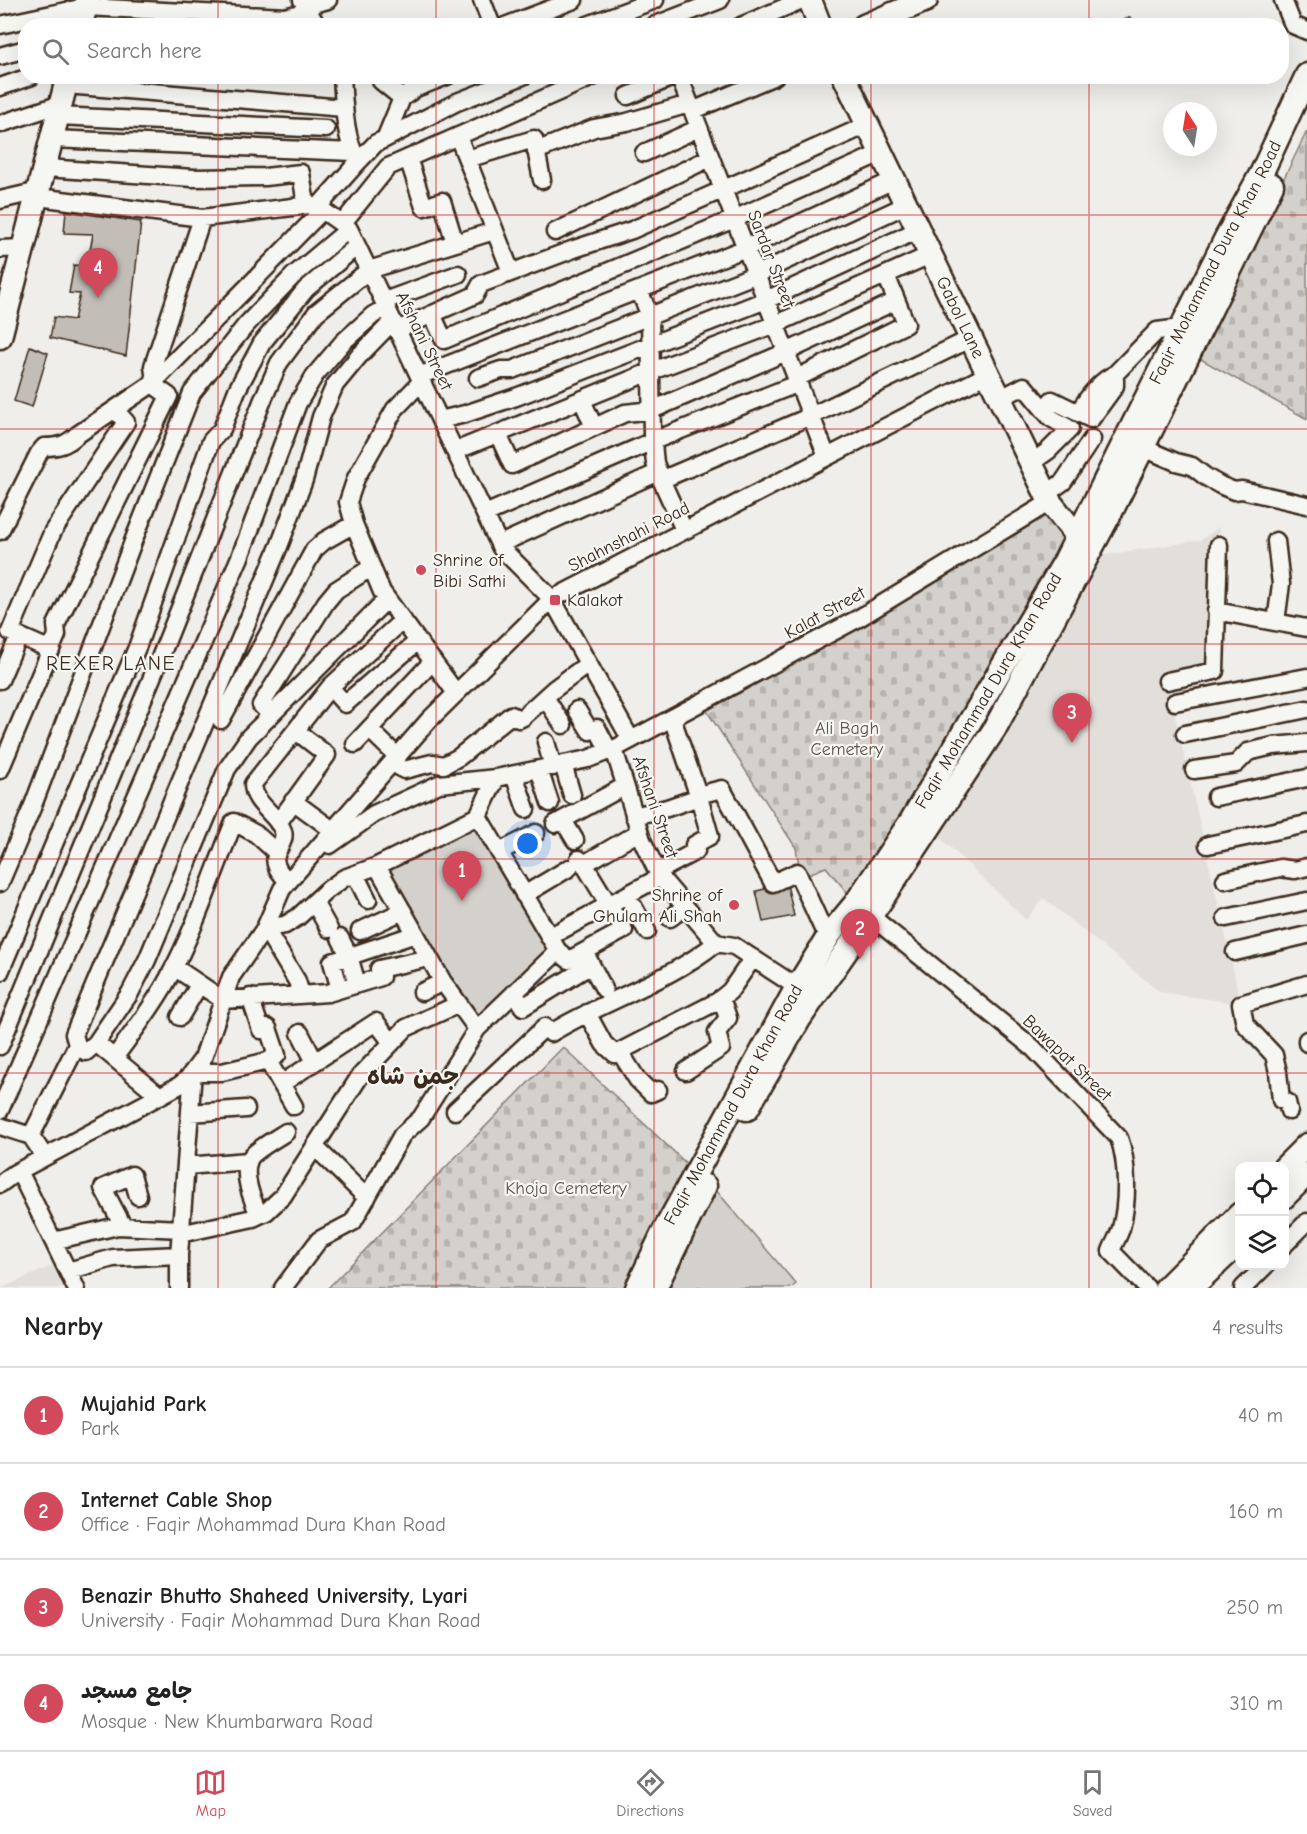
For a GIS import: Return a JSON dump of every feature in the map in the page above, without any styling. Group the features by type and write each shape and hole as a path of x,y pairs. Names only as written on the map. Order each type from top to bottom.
{"main road":[{"path":"810,0 816,18"},
{"path":"883,18 926,0"},
{"name":"Faqir Mohammad Dura Khan Road","path":"1188,334 1226,238 1262,172 1307,75"},
{"name":"Gabol Lane","path":"848,84 1048,498 1084,543"},
{"path":"0,337 63,95"},
{"name":"Faqir Mohammad Dura Khan Road","path":"637,1288 663,1233 797,987 830,934 863,909 994,730 1188,334 1307,113"},
{"name":"Faqir Mohammad Dura Khan Road","path":"655,1288 714,1168 911,821 1065,561 1084,543"},
{"path":"990,687 1011,699"},
{"path":"1289,1163 1307,1145"},
{"path":"1289,1192 1307,1174"},
{"path":"1166,1288 1237,1216"},
{"path":"1191,1288 1235,1246"}],"street":[{"path":"42,18 84,11 285,17 308,11 328,0"},
{"path":"482,0 489,18"},
{"path":"526,18 574,0"},
{"path":"675,18 720,0"},
{"path":"760,18 802,0"},
{"path":"1283,0 1293,25 1307,31"},
{"path":"606,18 651,1 655,18"},
{"path":"0,25 18,22"},
{"path":"0,56 18,51"},
{"path":"0,87 18,81"},
{"path":"342,84 344,108 355,157"},
{"path":"385,84 402,98"},
{"path":"385,139 402,98 426,84"},
{"path":"0,531 44,447 62,447 154,383 316,208 355,157 376,143 457,102 503,84"},
{"path":"0,883 32,808 192,393 246,325 293,276 346,227 388,167 577,84"},
{"path":"628,96 664,84"},
{"name":"Sardar Street","path":"684,84 710,158 827,456"},
{"path":"536,151 594,128 691,107 753,84"},
{"path":"0,124 63,95 273,102 344,108"},
{"path":"63,95 273,126 326,129"},
{"path":"273,102 273,126"},
{"path":"0,1110 240,557 298,403 315,375 343,342 373,315 432,314 475,294 481,284 632,230 867,125"},
{"path":"644,153 699,128"},
{"path":"458,136 511,272"},
{"path":"52,139 355,157"},
{"path":"467,159 534,140 542,180"},
{"path":"432,314 444,340 734,219 881,153"},
{"path":"408,158 424,207 442,201 455,243"},
{"path":"555,232 710,158"},
{"path":"45,168 193,178 265,177 301,173 316,208 346,227"},
{"path":"456,693 382,592 354,524 348,502 356,478 395,409 420,378 746,248 894,180"},
{"path":"0,200 39,194 202,218 316,208"},
{"path":"478,378 501,370 512,370 757,274 906,205"},
{"path":"0,770 57,635 56,625 65,605 169,396 154,383 153,366 202,218"},
{"name":"Afshani Street","path":"346,227 369,270 500,544 552,599 631,740"},
{"path":"440,420 516,397 766,300 918,230"},
{"path":"0,1046 279,363 316,313 369,270 494,231"},
{"path":"0,972 138,645 211,441 222,429 237,390 262,343 306,289 357,246"},
{"path":"0,249 24,248"},
{"path":"455,451 652,371 776,324 930,255"},
{"path":"387,599 249,738 227,770 147,960 130,993 96,1043 86,1052 77,1045 74,1034 280,544 304,480 321,417 335,385 390,315 458,274"},
{"path":"485,514 798,381 906,324 886,275"},
{"path":"639,290 650,316 653,441 656,463 684,530"},
{"path":"498,434 512,465 625,413 652,410 896,301"},
{"path":"1044,410 1052,400 1091,419 1115,386 1115,374 1157,331 1173,329 1188,334"},
{"path":"500,544 660,476 811,416 970,339"},
{"name":"Shahnshahi Road","path":"306,862 429,720 552,599 987,374"},
{"path":"999,399 1024,386 1051,418 1070,429 1048,452 1031,463"},
{"path":"582,400 594,427"},
{"path":"51,650 10,632 53,531 126,422 115,410"},
{"name":"Kalat Street","path":"306,862 374,814 439,784 514,775 588,759 612,750 860,618 1048,498 1063,482 1092,439"},
{"path":"1134,444 1176,462 1192,466 1206,477 1234,491 1242,490 1307,505"},
{"path":"221,720 314,550 324,541 354,524"},
{"path":"1276,541 1281,584 1276,622"},
{"path":"1167,681 1215,671 1219,545"},
{"path":"271,715 261,705 326,602 336,590 372,567"},
{"path":"1216,610 1307,628"},
{"path":"288,882 276,867 276,852 284,836 278,823 255,794 253,784 330,687 403,621"},
{"path":"0,680 19,636"},
{"path":"330,687 345,704 417,641"},
{"path":"355,744 433,661"},
{"path":"369,729 404,770 432,763 444,765 459,757 511,715 519,719 524,717 546,699 554,689 588,664"},
{"path":"1175,702 1307,676"},
{"path":"546,699 563,725"},
{"path":"1185,734 1307,709"},
{"name":"Afshani Street","path":"577,710 590,731 597,728 612,750 637,824 658,875 716,943"},
{"path":"283,1288 319,1240 353,1222 402,1135 421,1118 477,1029 514,993 554,944 608,905 696,851 694,845 710,836 672,718"},
{"path":"278,823 327,755 296,731"},
{"path":"546,742 552,767 550,803"},
{"path":"1194,770 1236,764 1248,752 1273,746 1307,743"},
{"path":"552,767 572,795"},
{"path":"514,775 526,809"},
{"path":"265,928 285,925 298,917 344,878 377,866 478,816 496,778"},
{"path":"1216,797 1307,778"},
{"path":"576,840 559,822 625,786"},
{"path":"524,895 578,864 637,824 667,808 722,789 773,883 797,872 822,927 830,934"},
{"path":"293,801 334,831"},
{"path":"478,816 554,944 569,960 587,959"},
{"path":"114,1058 148,1012 174,967 234,822 256,834 276,852"},
{"path":"1208,845 1307,824"},
{"path":"499,852 536,833"},
{"path":"0,1184 19,1171 180,1085 193,1072 203,1058 231,977 265,928 282,889 306,862"},
{"path":"514,993 523,1007 624,930 578,864"},
{"path":"377,866 443,982 477,1029"},
{"path":"1225,880 1280,868 1295,870 1307,867"},
{"path":"355,874 368,900"},
{"path":"627,895 647,930"},
{"path":"1226,918 1307,901"},
{"path":"314,902 349,956 357,984"},
{"path":"670,918 685,907"},
{"name":"Bawapat Street","path":"863,909 1033,1048 1119,1138 1125,1155 1125,1187 1121,1228 1111,1251 1147,1288"},
{"path":"360,931 403,911"},
{"path":"265,928 297,981 301,994"},
{"path":"340,989 332,962 416,934"},
{"path":"1235,952 1307,935"},
{"path":"455,1111 544,1027 551,1033 587,1013 660,980 695,960 716,943 734,946 797,987"},
{"path":"174,967 223,1000 328,993 381,977 379,969 429,958"},
{"path":"587,1013 604,1044 615,1054 721,998 730,991 753,958"},
{"path":"587,959 604,989"},
{"path":"422,992 443,982"},
{"path":"180,1017 199,985"},
{"path":"1289,1111 1287,1102 1281,1100 1274,1055 1245,1024 1240,1004 1305,987"},
{"path":"193,1072 222,1072 268,1061 277,1055 268,1028 261,1030 250,997"},
{"path":"686,1071 722,1048 717,1032 728,1018 721,998"},
{"path":"53,1241 118,1226 181,1232 266,1212 283,1196 355,1082 406,1028 459,1004"},
{"path":"281,1084 376,1022 392,1043"},
{"path":"300,1034 315,1062"},
{"path":"96,1043 160,1096"},
{"path":"31,1136 77,1045"},
{"path":"620,1052 637,1079 651,1093 658,1090"},
{"path":"268,1061 294,1106"},
{"path":"179,1288 178,1256 193,1072"},
{"path":"190,1113 246,1109"},
{"path":"0,1126 31,1136 45,1157"},
{"path":"259,1215 251,1194 248,1161 286,1132"},
{"path":"315,1147 367,1198"},
{"path":"186,1166 248,1161"},
{"path":"19,1171 76,1288"},
{"path":"123,1226 103,1188 132,1175 138,1196"},
{"path":"1289,1240 1307,1222"},
{"path":"68,1271 113,1258 178,1256"},
{"path":"1243,1288 1261,1270"}],"shaded area":[{"path":"1219,527 1215,671 1167,681 1241,1004 1160,992 1043,898 1026,920 921,819 1066,561 1201,540"},
{"path":"61,1262 74,1288 2,1288"}],"green space":[{"path":"1307,131 1307,419 1197,357"},
{"name":"Ali Bagh Cemetery","path":"1049,502 1072,549 866,915 826,867 801,877 796,848 701,702"},
{"path":"478,816 558,951 477,1029 377,866"},
{"name":"Khoja Cemetery","path":"563,1047 710,1186 654,1288 328,1288"},
{"path":"715,1189 796,1284 791,1288 667,1288"}],"building":[{"path":"66,211 141,222 126,356 50,338 54,317 74,320 80,294 69,293 74,265 87,266 93,234 64,233"},
{"path":"30,346 48,353 32,407 14,401"},
{"path":"787,884 794,916 763,922 756,891"}],"place":[{"name":"جامع مسجد","path":"98,298"},
{"name":"Shrine of Bibi Sathi","path":"421,570"},
{"name":"Kalakot","path":"555,600"},
{"name":"Benazir Bhutto Shaheed University, Lyari","path":"1072,743"},
{"name":"Mujahid Park","path":"462,901"},
{"name":"Shrine of Ghulam Ali Shah","path":"734,905"},
{"name":"Internet Cable Shop","path":"860,959"}],"district":[{"name":"REXER LANE","path":"111,663"},
{"name":"جمن شاہ","path":"413,1076"}]}
